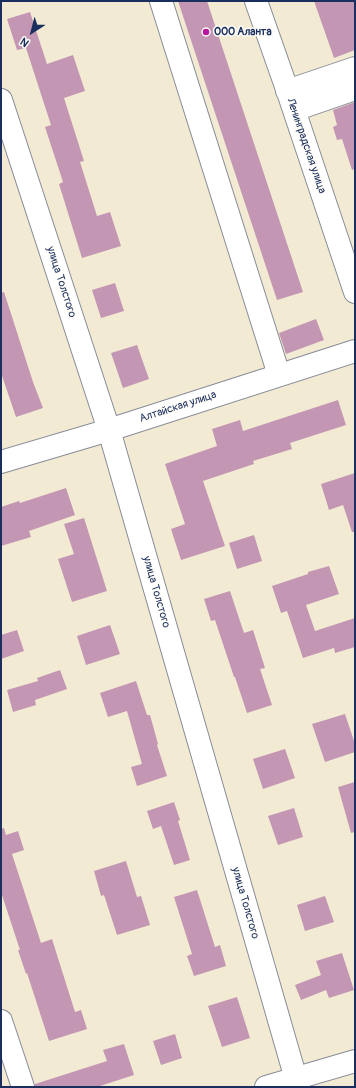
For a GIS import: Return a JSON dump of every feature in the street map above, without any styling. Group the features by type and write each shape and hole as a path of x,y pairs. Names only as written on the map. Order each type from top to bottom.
{"street":[{"path":"161,1 278,375"},
{"name":"Ленинградская улица","path":"256,1 291,100 355,292"},
{"path":"291,100 355,68"},
{"path":"291,100 355,89"},
{"name":"улица Толстого","path":"1,100 109,430 297,1083"},
{"name":"Алтайская улица","path":"1,462 109,430 355,351"},
{"path":"1,1021 22,1087"},
{"path":"266,1087 297,1083 355,1061"}],"building":[{"path":"178,1 207,1 303,292 277,300"},
{"path":"314,1 355,1 355,50 334,58"},
{"path":"30,12 47,64 73,55 85,91 64,98 84,161 80,162 97,216 110,212 121,246 82,258 59,184 63,182 45,127 51,125 26,48 17,50 7,19"},
{"path":"355,102 355,169 352,170 342,139 337,140 333,127 337,125 333,110"},
{"path":"115,283 124,311 101,318 92,290"},
{"path":"4,292 43,408 16,417 1,373 1,293"},
{"path":"316,319 324,340 286,354 279,333"},
{"path":"137,345 149,379 123,388 111,353"},
{"path":"338,400 346,425 290,443 292,449 253,461 254,464 203,481 225,546 181,560 171,529 185,524 165,464 217,446 212,429 240,420 243,431"},
{"path":"355,473 355,532 352,532 343,505 329,510 321,484"},
{"path":"66,488 75,515 29,531 31,537 1,546 1,507 19,501 20,503"},
{"path":"84,518 107,591 72,602 58,559 74,554 64,524"},
{"path":"254,535 262,561 237,569 229,543"},
{"path":"329,566 339,594 306,605 315,631 355,618 355,647 335,653 334,648 303,658 287,611 281,613 272,586 308,574 308,572"},
{"path":"230,591 244,633 253,630 265,668 260,669 272,705 247,713 215,620 211,621 204,599"},
{"path":"110,625 120,654 86,665 77,636"},
{"path":"17,630 24,651 1,659 1,635"},
{"path":"60,670 67,689 35,700 36,705 13,712 7,690 38,681 37,678"},
{"path":"136,681 147,715 150,715 158,744 157,745 167,776 137,786 131,767 142,764 127,711 108,717 100,693"},
{"path":"345,714 355,744 355,752 325,762 312,724"},
{"path":"285,749 295,778 263,789 253,759"},
{"path":"355,782 355,832 351,833 338,787"},
{"path":"174,802 190,860 174,865 161,826 153,829 147,811"},
{"path":"294,808 303,837 278,845 268,816"},
{"path":"4,828 6,835 18,831 24,850 12,854 41,943 52,939 75,1012 81,1010 87,1029 49,1041 18,950 20,950 1,892 1,829"},
{"path":"126,861 137,897 141,896 150,925 117,935 104,895 101,896 94,871"},
{"path":"197,890 215,947 220,945 226,966 194,976 187,956 192,954 174,897"},
{"path":"325,896 334,922 305,931 297,905"},
{"path":"342,953 354,990 329,998 326,990 301,1000 295,985 321,975 316,961"},
{"path":"237,997 250,1038 222,1047 208,1006"},
{"path":"175,1034 182,1058 161,1065 153,1041"},
{"path":"124,1044 134,1075 97,1087 35,1087 35,1084 107,1061 103,1050"}],"place":[{"name":"ООО Аланта","path":"206,32"}]}
